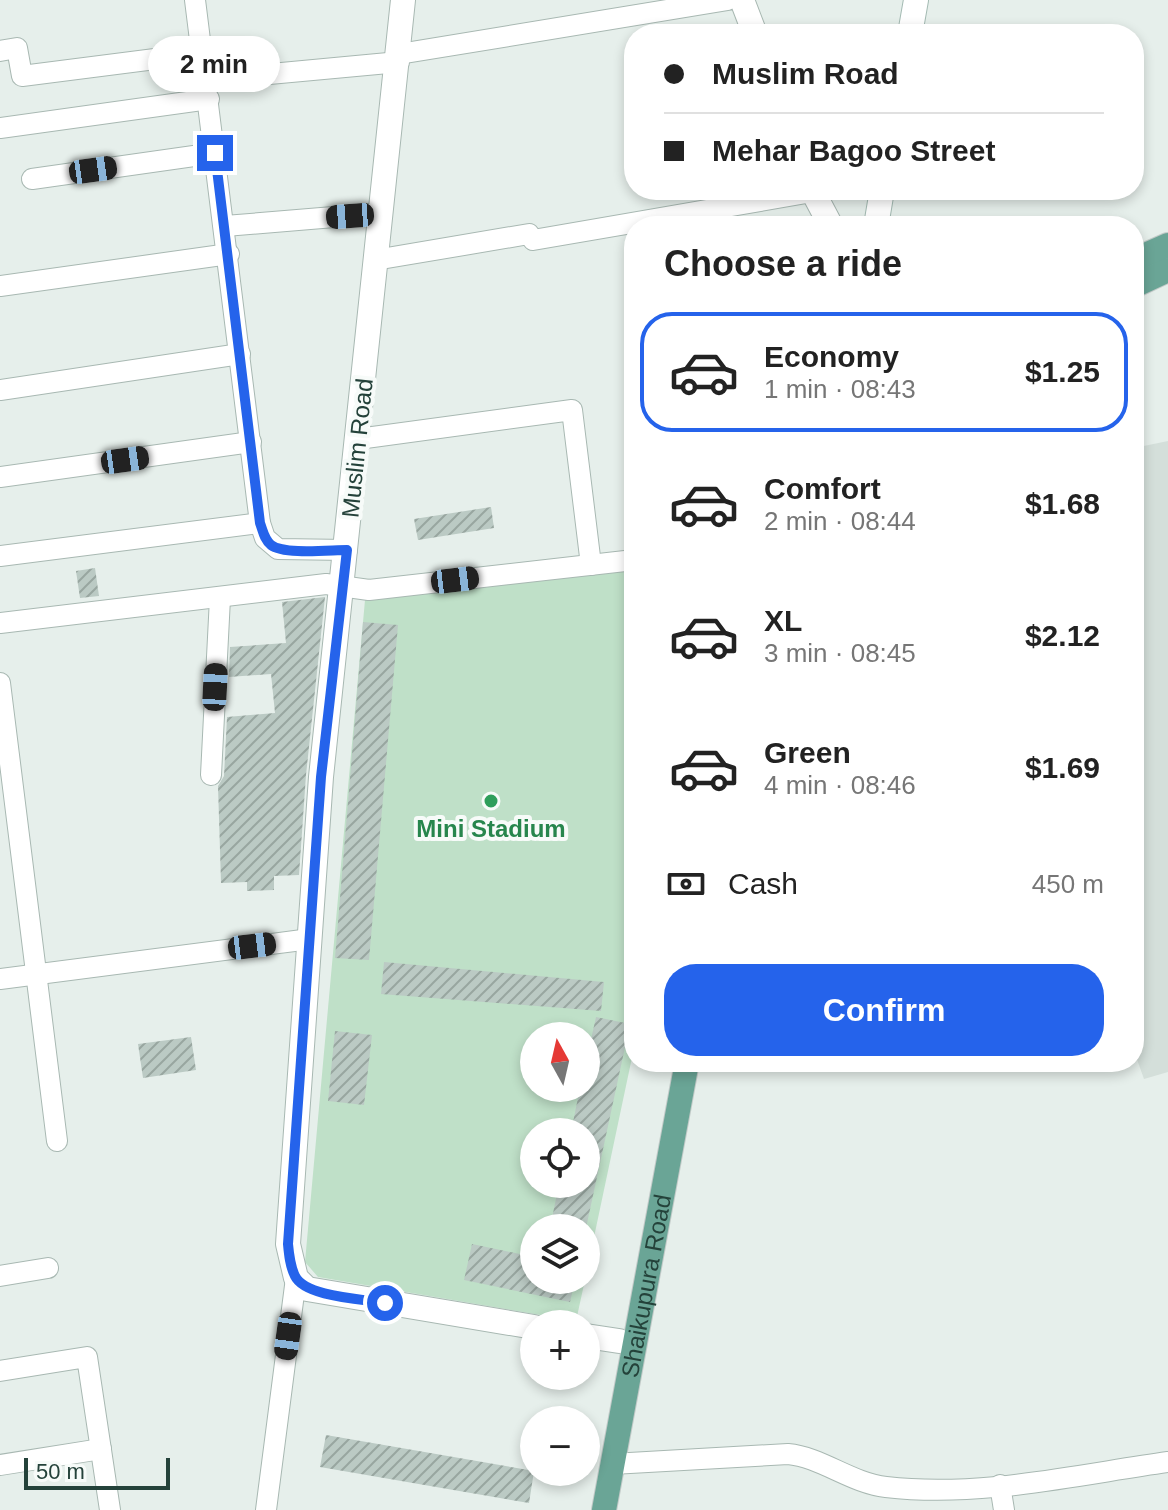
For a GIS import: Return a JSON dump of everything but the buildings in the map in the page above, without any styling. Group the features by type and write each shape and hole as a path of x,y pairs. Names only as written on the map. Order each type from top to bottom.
{"main road":[{"path":"1144,256 1168,245"},
{"path":"1144,281 1168,270"},
{"name":"Shaikupura Road","path":"587,1510 669,1072"},
{"name":"Shaikupura Road","path":"604,1510 685,1072"}],"street":[{"path":"195,0 229,254 260,523 265,538 278,549 347,550"},
{"name":"Muslim Road","path":"266,1510 296,1278 288,1244 321,777 403,0"},
{"path":"0,128 728,0"},
{"path":"742,0 751,24"},
{"path":"912,24 916,0"},
{"path":"0,51 17,48 22,76 202,53"},
{"path":"32,179 215,153"},
{"path":"670,216 761,200"},
{"path":"225,226 382,213"},
{"path":"375,260 529,234 533,240 624,224"},
{"path":"0,286 229,254"},
{"path":"0,390 240,354"},
{"path":"358,439 572,410 591,565"},
{"path":"0,477 251,442"},
{"path":"0,556 260,523"},
{"path":"0,623 326,584 369,590 624,561"},
{"path":"211,775 220,598"},
{"path":"0,683 4,752 57,1141"},
{"path":"0,979 310,939"},
{"path":"0,1276 48,1268"},
{"path":"296,1278 307,1289 326,1293 520,1325"},
{"path":"600,1338 619,1341"},
{"path":"0,1371 87,1357 110,1510"},
{"path":"0,1465 101,1449"},
{"path":"612,1464 788,1454 806,1458 860,1482 882,1487 949,1489 1168,1462"},
{"path":"1000,1485 1004,1510"}],"shaded area":[{"path":"1168,441 1168,1072 1144,1079 1142,1072 1144,1072 1144,446"}],"green space":[{"path":"624,570 624,1072 629,1072 599,1214 520,1214 520,1294 582,1294 578,1310 520,1311 318,1277 305,1262 365,600"}],"place":[{"name":"Mini Stadium","path":"491,801"}],"route":[{"path":"215,153 260,523 265,538 278,549 347,550 321,777 288,1244 290,1261 296,1278 307,1289 385,1303"}]}
